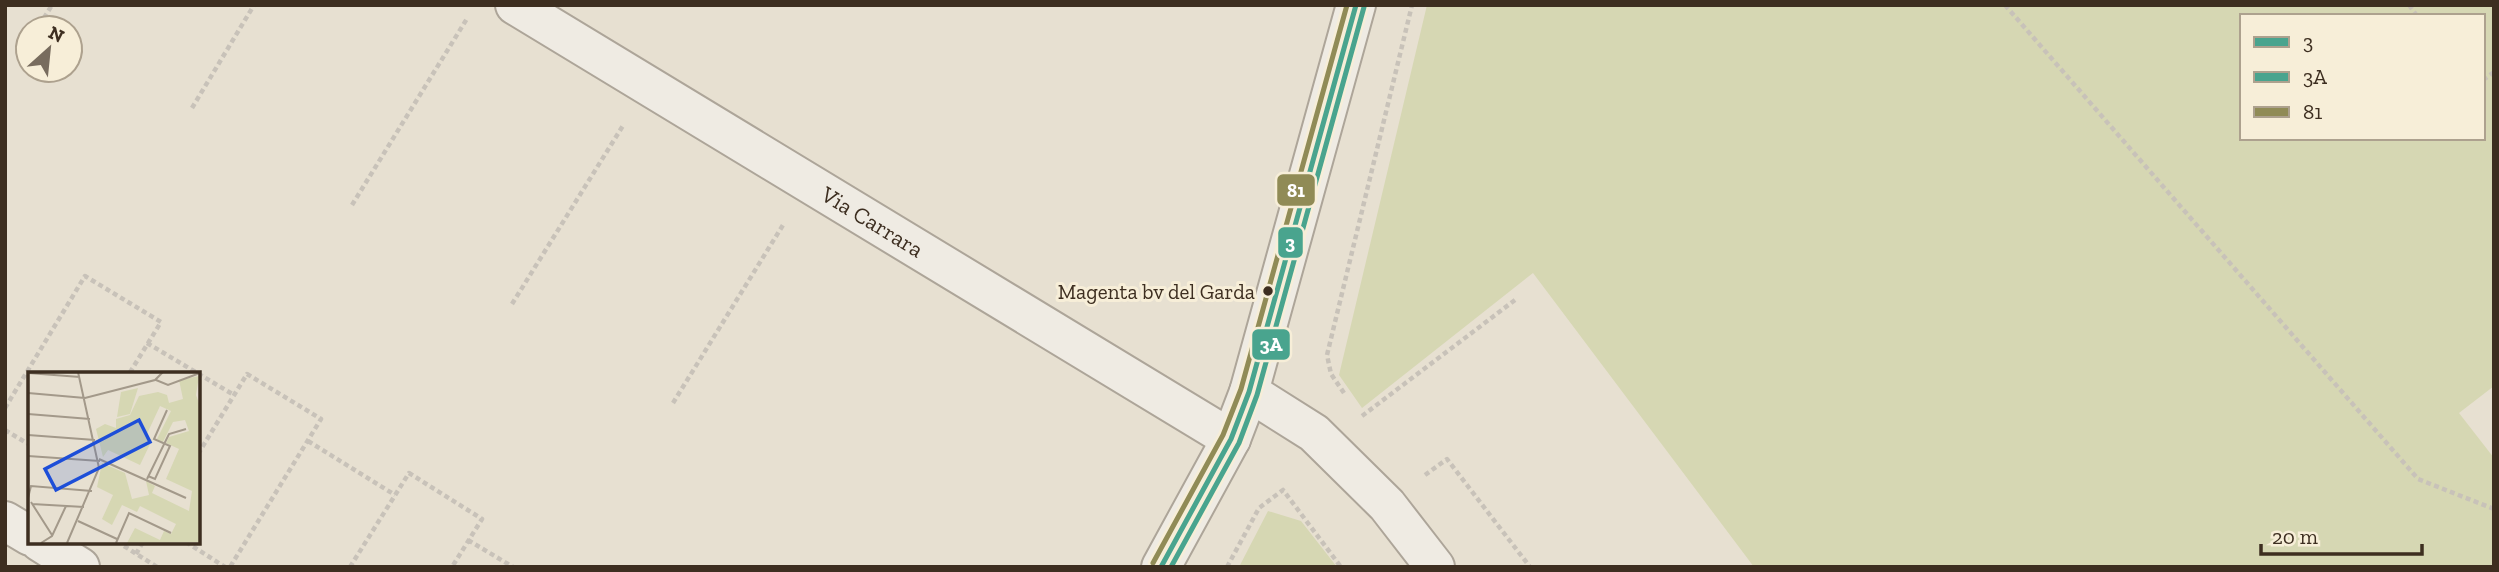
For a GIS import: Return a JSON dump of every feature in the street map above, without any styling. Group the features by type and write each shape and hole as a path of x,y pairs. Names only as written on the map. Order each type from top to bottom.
{"street":[{"name":"Via Carrara","path":"515,5 1231,439"},
{"path":"1161,567 1231,439 1249,392 1356,5"},
{"path":"1249,392 1314,433 1387,505 1435,567"},
{"path":"5,521 28,535"},
{"path":"43,544 80,567"}],"path":[{"path":"192,107 254,5"},
{"path":"1347,396 1331,374 1327,355 1412,5"},
{"path":"2005,5 2418,479 2494,509"},
{"path":"352,205 474,8"},
{"path":"512,304 628,117"},
{"path":"674,403 788,218"},
{"path":"5,408 85,276 161,322 130,372"},
{"path":"1360,417 1514,300"},
{"path":"148,343 196,372"},
{"path":"200,374 234,395"},
{"path":"189,544 228,567 321,419 247,374 200,451"},
{"path":"1353,407 1368,426"},
{"path":"5,430 28,444"},
{"path":"308,441 395,495"},
{"path":"1421,478 1447,459 1530,567"},
{"path":"351,567 409,473 482,519 452,567"},
{"path":"1227,567 1259,508 1283,490 1341,567"},
{"path":"468,540 513,567"},
{"path":"120,544 157,567"},
{"path":"136,554 142,544"}],"green space":[{"path":"1427,5 2494,5 2494,386 2459,413 2494,458 2494,567 1754,567 1533,273 1362,408 1339,375"},
{"path":"1268,511 1301,521 1337,567 1239,567"}],"transit line":[{"name":"81","path":"1153,563 1223,435 1241,389 1347,5"},
{"name":"3","path":"1161,567 1231,439 1249,392 1356,5"},
{"name":"3A","path":"1171,567 1239,443 1257,395 1364,7"}],"place":[{"name":"Magenta bv del Garda","path":"1268,291"}]}
